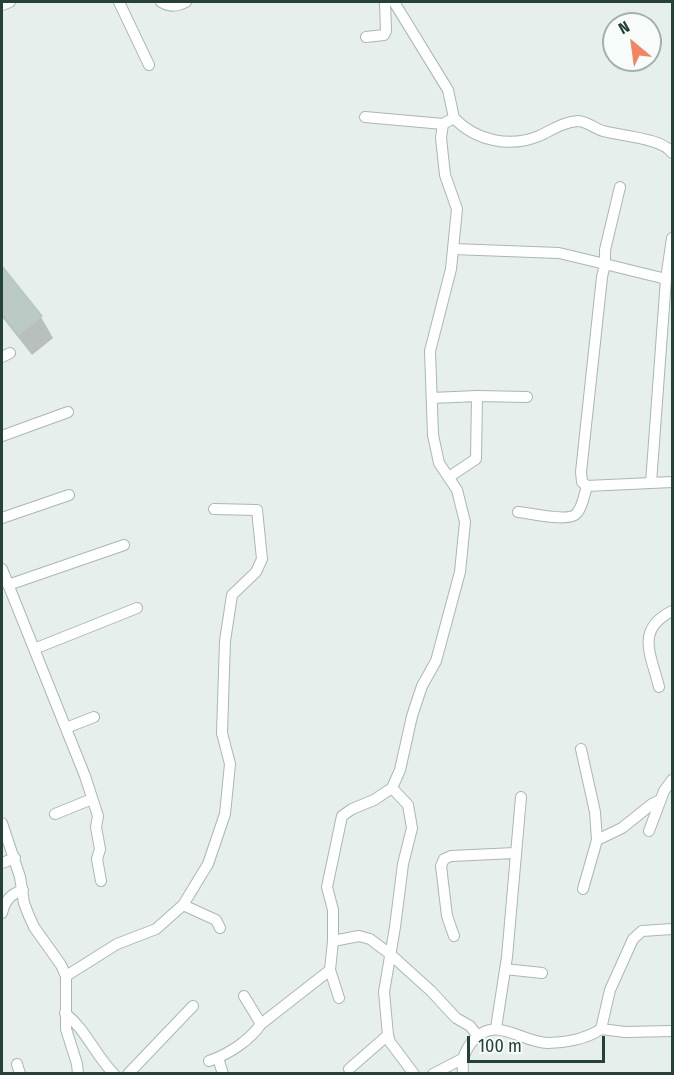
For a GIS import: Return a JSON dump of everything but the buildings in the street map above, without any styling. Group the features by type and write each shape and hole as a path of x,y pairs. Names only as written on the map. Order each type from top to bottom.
{"street":[{"path":"2,5 10,2"},
{"path":"119,2 149,65"},
{"path":"161,2 168,6 186,2"},
{"path":"366,37 384,35 386,31 385,2"},
{"path":"394,2 448,90 454,118 473,133 507,142 527,141 562,124 583,121 599,130 644,139 669,147 672,153"},
{"path":"365,117 443,124 454,118"},
{"path":"339,998 330,970 333,910 327,887 342,816 392,788 400,770 412,716 422,686 436,661 460,572 465,522 457,490 440,463 433,435 430,351 451,269 457,209 445,175 441,138 443,124"},
{"path":"620,187 605,249 581,472 582,482 587,486 672,482"},
{"path":"651,483 667,360 666,279 672,238"},
{"path":"453,249 559,253 666,279"},
{"path":"449,477 476,459 477,396"},
{"path":"432,398 527,397"},
{"path":"2,436 68,412"},
{"path":"518,512 574,517 579,512 587,486"},
{"path":"2,518 69,495"},
{"path":"66,976 117,944 156,929 183,905 208,864 225,814 230,764 222,733 225,640 232,595 256,572 262,559 257,510 214,509"},
{"path":"8,585 124,545"},
{"path":"2,569 66,728 98,816 96,827 100,849 97,859 101,881"},
{"path":"34,649 137,608"},
{"path":"659,687 648,637 651,628 661,617 672,611"},
{"path":"66,728 94,717"},
{"path":"581,749 595,812 597,840 583,889"},
{"path":"649,831 664,791 672,780"},
{"path":"392,788 408,805 412,828 403,864 384,992 390,1042 414,1074"},
{"path":"496,1028 505,969 521,797"},
{"path":"55,814 92,799"},
{"path":"597,840 622,828 660,800"},
{"path":"2,823 15,858 24,903 34,927 61,965 66,976 66,1029 78,1074"},
{"path":"454,936 447,916 441,866 444,859 451,856 515,853"},
{"path":"2,863 15,858"},
{"path":"2,913 9,898 14,893 23,890"},
{"path":"183,905 216,921 220,928"},
{"path":"601,1029 610,990 633,939 642,931 672,929"},
{"path":"333,941 359,936 370,939 390,954 431,991 456,1018 470,1026 478,1036"},
{"path":"505,969 542,973"},
{"path":"223,1074 214,1059 241,1044 254,1034 261,1024 330,970"},
{"path":"244,996 261,1024"},
{"path":"128,1074 193,1006"},
{"path":"65,1013 82,1028 106,1066 114,1074"},
{"path":"463,1074 462,1059 466,1051 478,1036 496,1028 547,1043 592,1035 601,1029 625,1032 672,1031"},
{"path":"349,1069 388,1035"},
{"path":"433,1074 462,1059"}]}
